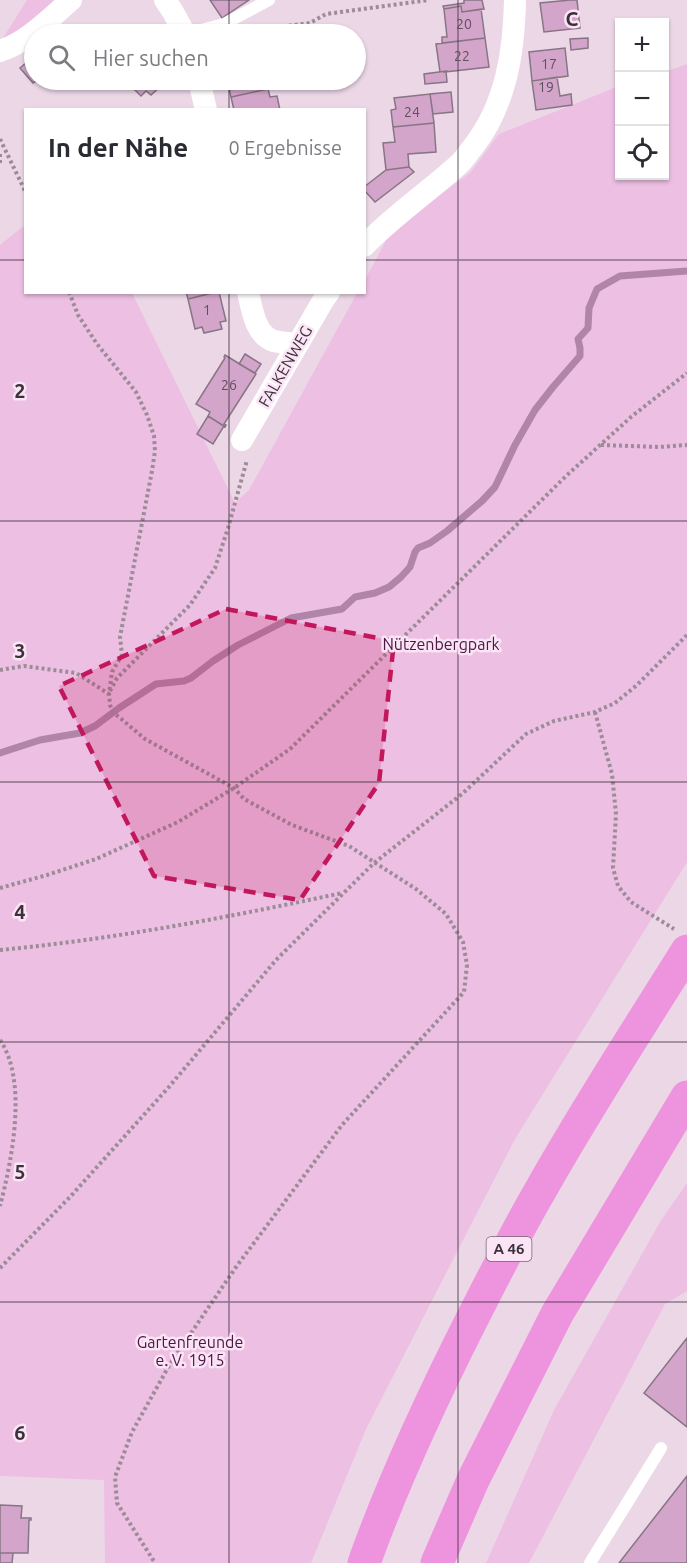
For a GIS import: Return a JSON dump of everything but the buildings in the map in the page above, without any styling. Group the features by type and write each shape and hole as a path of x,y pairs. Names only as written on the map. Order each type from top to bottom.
{"highway":[{"name":"A 46","path":"364,1563 406,1456 490,1283 539,1192 682,942"},
{"path":"436,1563 472,1480 557,1314 687,1097"}],"street":[{"path":"43,24 71,0"},
{"path":"165,0 180,24"},
{"path":"366,244 460,163 479,139 495,111 507,79 513,48 515,0"},
{"path":"0,51 24,39"},
{"path":"202,90 206,108"},
{"path":"249,294 257,326 264,335 273,341 298,344"},
{"name":"FALKENWEG","path":"242,440 328,294"}],"lane":[{"path":"224,24 269,0"},
{"path":"590,1563 661,1448"}],"path":[{"path":"297,24 310,22 326,14 429,0"},
{"path":"0,139 24,189"},
{"path":"0,154 0,166"},
{"path":"70,294 78,315 97,345 136,392 154,436 155,451 120,637 122,655 112,672 109,694 113,712 145,739 234,788 244,799 292,825 349,846 416,889 446,914 463,942 467,964 464,992 342,1125 236,1267 170,1365 132,1432 116,1477 117,1503 155,1563"},
{"path":"0,888 96,860 178,822 234,788 290,749 566,476 631,417 687,373"},
{"path":"109,694 117,678 190,605 215,568 249,454 242,440"},
{"path":"600,445 659,447 687,445"},
{"path":"0,1268 70,1197 168,1089 276,960 374,863 462,794 526,734 554,721 595,712 615,703 637,685 687,635"},
{"path":"0,670 24,666 76,673 109,694"},
{"path":"595,712 612,774 616,814 613,868 618,886 631,902 682,942"},
{"path":"0,950 57,945 133,934 343,893"},
{"path":"0,1040 7,1050 14,1078 15,1126 8,1176 0,1206"}],"highlighted area":[{"path":"226,609 394,641 379,783 300,900 154,876 59,686"}],"green space":[{"path":"27,0 56,0 11,36 3,38"},
{"name":"Nützenbergpark","path":"687,64 687,862 515,1139 366,1429 311,1563 105,1563 104,1480 0,1476 0,245 24,226 24,294 132,294 235,503 249,490 356,294 366,294 366,278 392,229 470,173 499,134 615,88 615,180 669,180 669,71"},
{"path":"687,1183 687,1291 665,1304 529,1563 486,1563 554,1410 660,1222"}],"waterway":[{"path":"0,753 40,740 80,733 95,726 156,684 191,678 238,645 291,618 342,609 355,597 375,593 389,587 410,567 418,548 447,531 495,487 535,410 580,356 578,339 588,328 589,308 597,289 620,276 687,271"}],"park label":[{"name":"Gartenfreunde e. V. 1915","path":"190,1351"}]}
